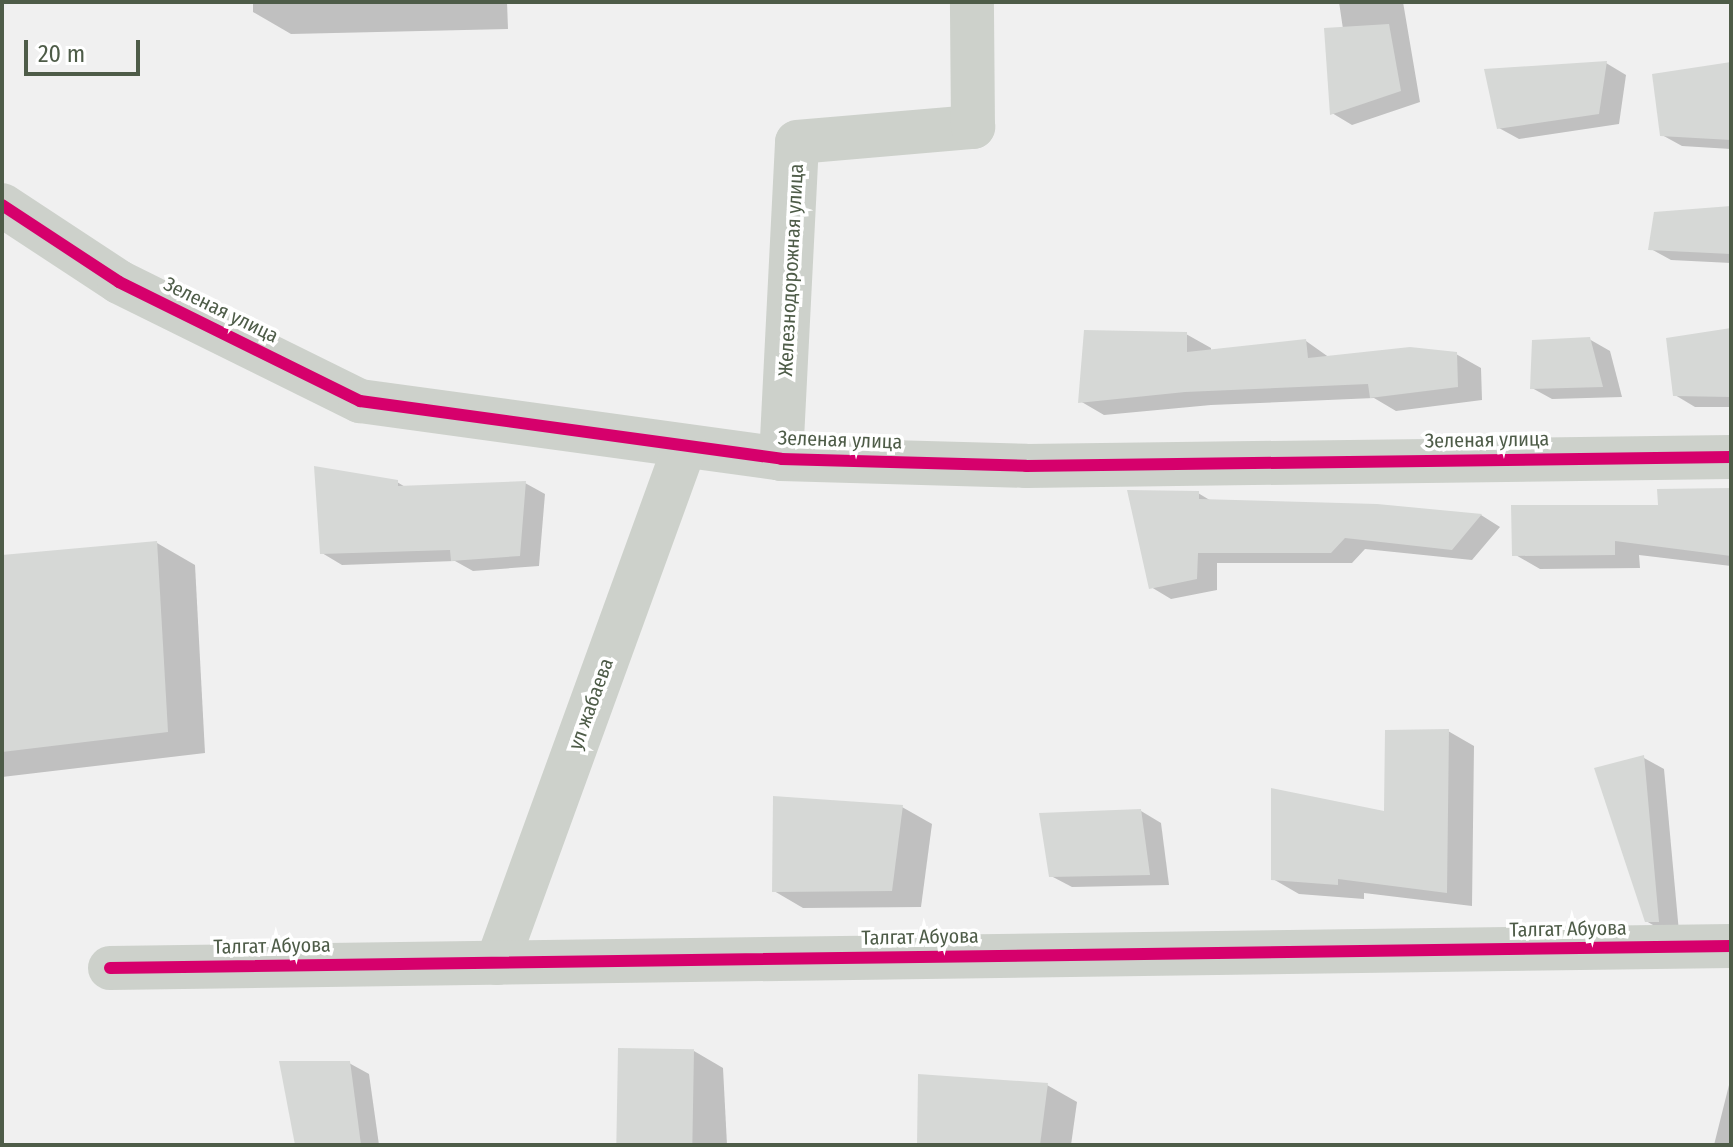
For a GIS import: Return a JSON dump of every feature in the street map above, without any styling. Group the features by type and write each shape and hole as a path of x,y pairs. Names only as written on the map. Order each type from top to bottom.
{"street":[{"name":"Железнодорожная улица","path":"781,459 797,142 973,127 972,2"},
{"name":"Зеленая улица","path":"2,205 119,282 360,401 781,459 1026,466 1731,457"},
{"name":"ул жабаева","path":"497,963 685,446"},
{"name":"Талгат Абуова","path":"110,968 1731,946"}],"building":[{"path":"1389,24 1401,91 1330,115 1324,28"},
{"path":"1607,61 1599,114 1497,129 1484,69"},
{"path":"1731,62 1731,140 1660,136 1652,74"},
{"path":"1731,206 1731,254 1648,250 1654,212"},
{"path":"1731,328 1731,397 1673,396 1666,338"},
{"path":"1084,330 1187,332 1187,352 1306,339 1308,358 1410,347 1457,352 1458,387 1370,398 1368,384 1185,392 1078,403"},
{"path":"1590,337 1603,387 1530,389 1532,340"},
{"path":"314,466 398,480 398,486 526,481 520,556 451,561 450,550 320,554"},
{"path":"1731,488 1731,556 1615,541 1615,555 1512,556 1511,505 1658,505 1657,489"},
{"path":"1127,490 1199,491 1199,499 1377,504 1482,514 1452,550 1345,538 1331,553 1198,553 1197,579 1149,589"},
{"path":"157,541 168,732 2,752 2,555"},
{"path":"1449,729 1447,893 1338,879 1338,885 1271,880 1271,788 1384,811 1385,730"},
{"path":"1644,755 1659,922 1645,922 1594,768"},
{"path":"773,796 903,805 892,891 772,892"},
{"path":"1141,809 1150,875 1049,877 1039,813"},
{"path":"618,1048 694,1049 692,1145 616,1145"},
{"path":"279,1061 350,1061 361,1145 295,1145"},
{"path":"918,1074 1048,1083 1040,1145 917,1145"}],"cycle path":[{"path":"2,205 119,282 360,401 781,459 1026,466 1731,457"},
{"path":"110,968 1731,946"}]}
